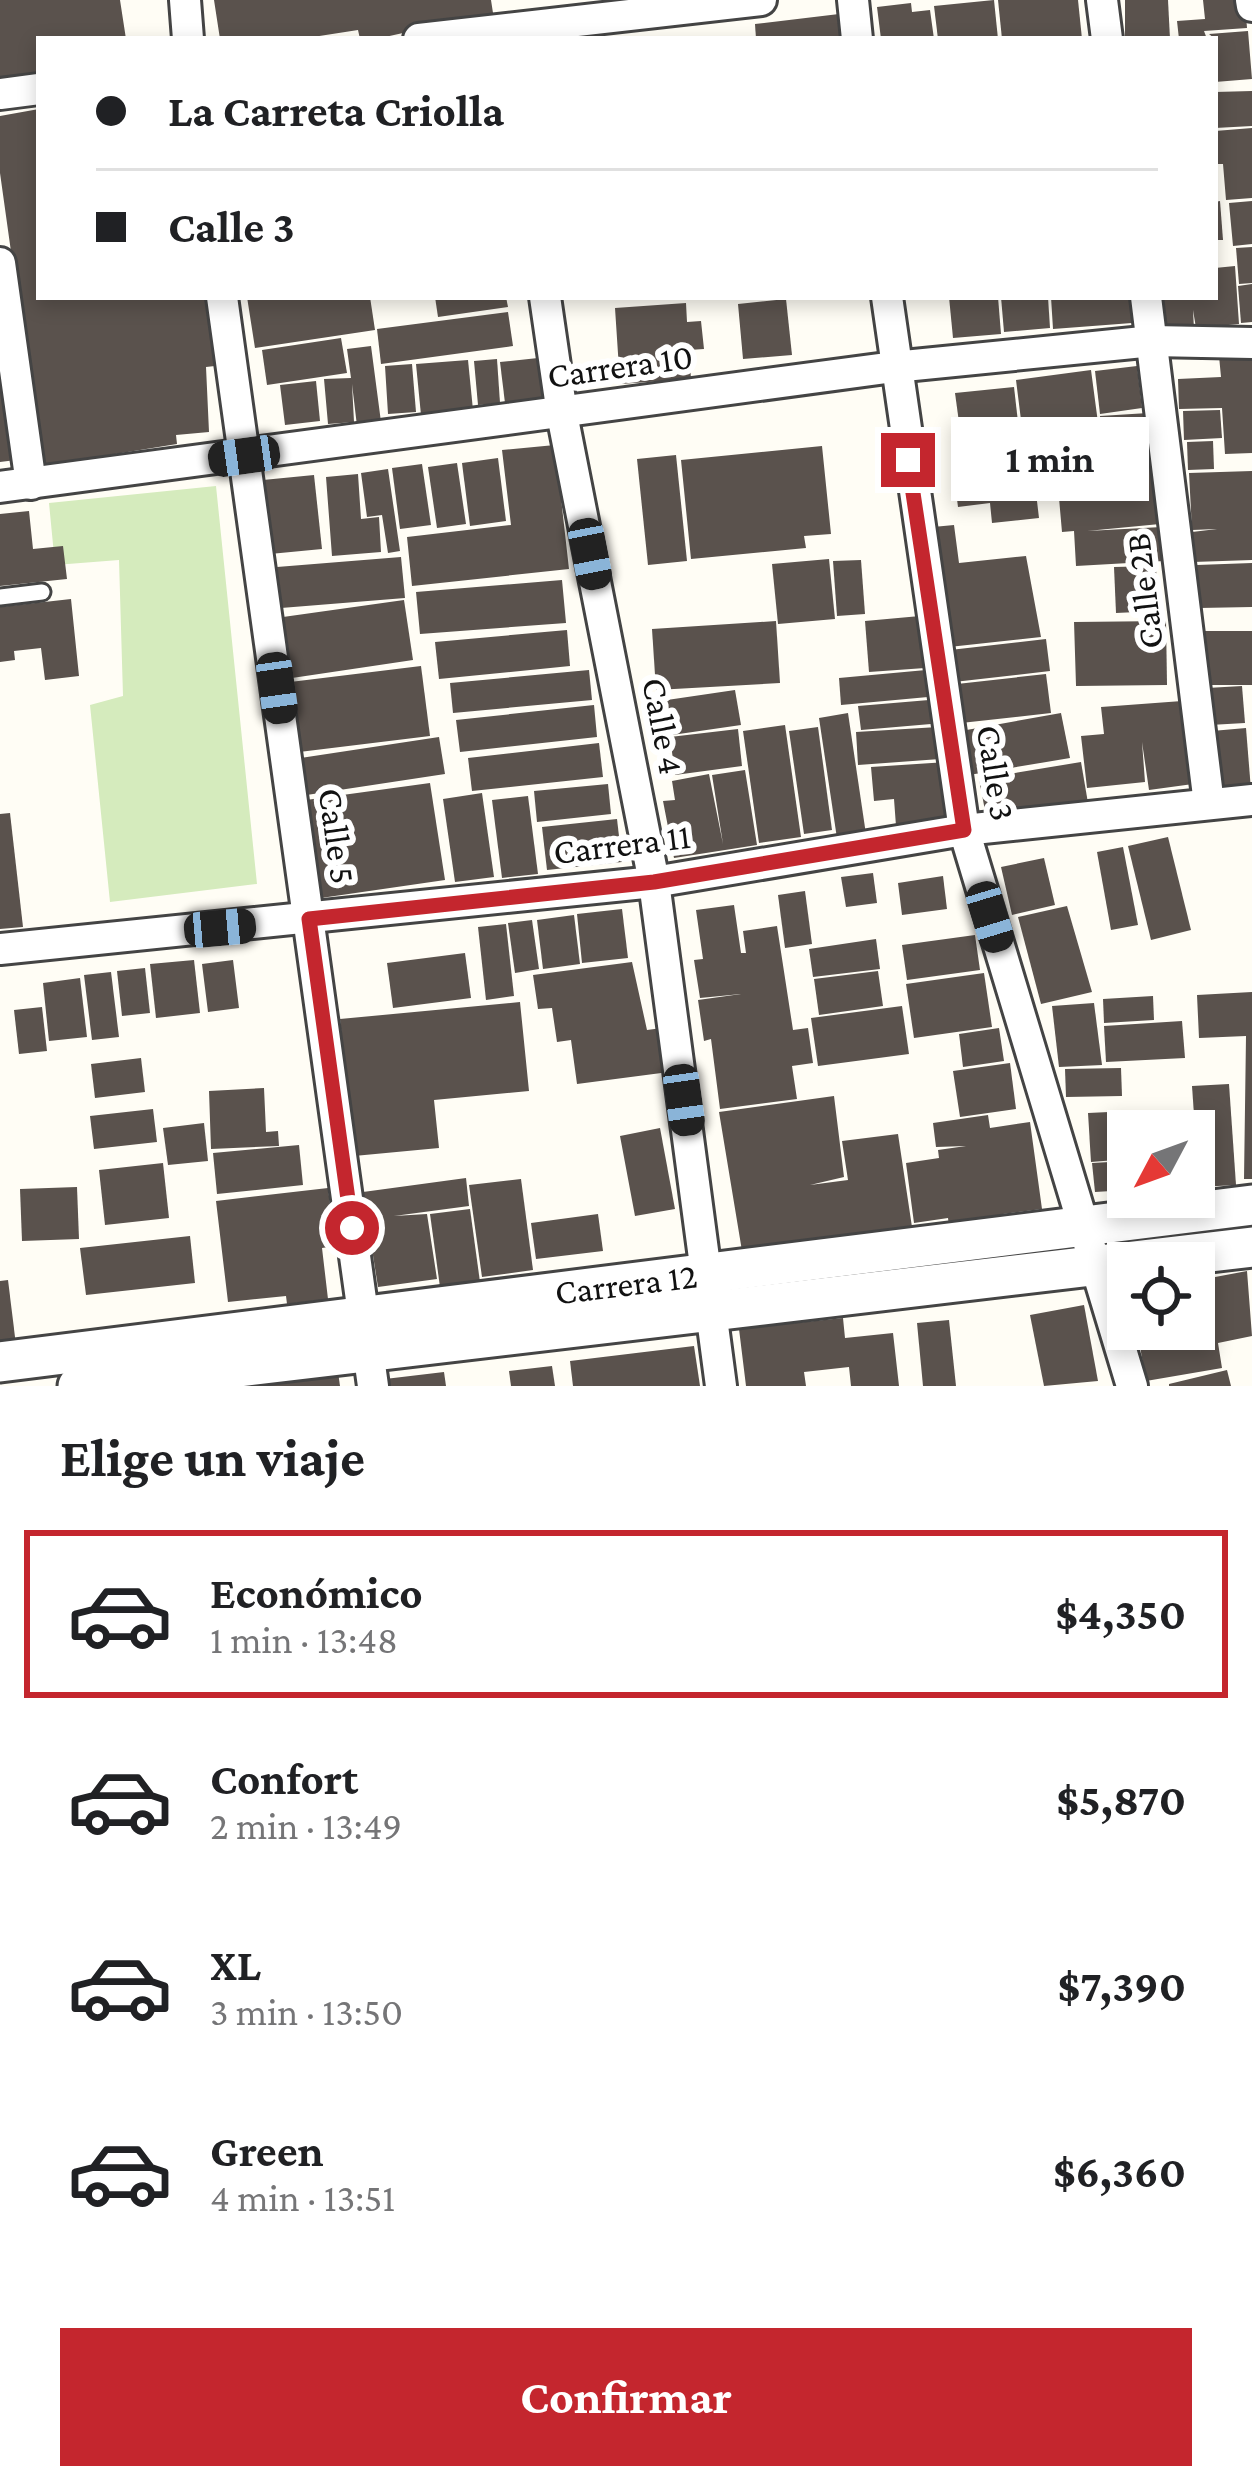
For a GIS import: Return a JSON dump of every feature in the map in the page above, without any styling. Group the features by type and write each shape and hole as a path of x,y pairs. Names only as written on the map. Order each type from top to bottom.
{"street":[{"path":"185,0 188,36"},
{"path":"433,36 504,22 761,0"},
{"path":"853,0 857,36"},
{"path":"1102,0 1108,36"},
{"path":"0,94 36,88"},
{"path":"0,263 15,486"},
{"name":"Calle 5","path":"222,300 369,1351"},
{"name":"Calle 4","path":"545,300 562,414 654,882 721,1386"},
{"name":"Calle 3","path":"886,300 964,830 1132,1386"},
{"name":"Calle 2B","path":"1146,300 1209,804"},
{"name":"Carrera 10","path":"15,486 895,367 1153,341 1252,343"},
{"name":"Carrera 11","path":"0,950 654,882 964,830 1252,800"},
{"name":"Carrera 12","path":"78,1386 369,1351 1083,1222 1252,1205"},
{"name":"Carrera 12","path":"710,1291 1096,1267 1252,1247"},
{"name":"Carrera 12","path":"0,1362 369,1351"}],"lane":[{"path":"0,597 42,592"}],"green space":[{"path":"216,486 257,884 110,902 90,705 123,696 119,560 55,565 49,503"}],"building":[{"path":"0,0 120,0 126,36 36,36 36,75 0,81"},
{"path":"214,0 491,0 493,13 390,36 359,36 358,30 319,36 220,36"},
{"path":"994,0 998,36 938,36 934,6"},
{"path":"998,0 1078,0 1082,36 1002,36"},
{"path":"1125,0 1168,0 1170,36 1125,36"},
{"path":"1203,0 1245,0 1247,28 1179,36 1177,21 1205,19"},
{"path":"911,3 912,12 930,10 934,36 881,36 877,7"},
{"path":"839,14 842,36 756,36 755,24"},
{"path":"1248,31 1252,79 1218,82 1218,36 1209,34"},
{"path":"1252,91 1252,126 1218,128 1218,92"},
{"path":"36,110 36,300 217,300 224,365 206,367 209,432 176,435 177,444 41,466 0,173 0,116"},
{"path":"1252,128 1252,198 1226,200 1223,164 1218,164 1218,131"},
{"path":"1220,201 1223,240 1218,240"},
{"path":"1252,201 1252,244 1233,246 1229,203"},
{"path":"1252,247 1252,283 1239,284 1236,248"},
{"path":"1235,266 1239,324 1196,328 1193,310 1194,329 1155,332 1152,300 1218,300 1218,268"},
{"path":"1252,284 1252,322 1241,323 1238,286"},
{"path":"247,300 370,300 375,330 255,348"},
{"path":"435,300 507,300 508,307 438,317"},
{"path":"786,300 792,355 743,359 738,304"},
{"path":"949,300 998,300 1001,334 953,338"},
{"path":"1001,300 1048,300 1050,328 1004,332"},
{"path":"1051,300 1130,300 1132,323 1053,329"},
{"path":"686,303 687,322 701,321 704,349 689,350 691,379 620,384 615,308"},
{"path":"508,312 513,346 381,364 377,329"},
{"path":"341,338 347,373 267,385 262,350"},
{"path":"371,346 381,422 357,426 352,384 354,422 328,424 324,379 351,378 347,349"},
{"path":"1252,354 1252,453 1225,454 1222,408 1179,409 1178,379 1221,377 1219,356"},
{"path":"538,358 543,398 505,403 500,362"},
{"path":"497,359 500,403 478,405 474,361"},
{"path":"468,360 473,410 421,415 416,364"},
{"path":"412,364 416,412 388,414 385,366"},
{"path":"1137,366 1142,408 1100,414 1095,371"},
{"path":"1091,370 1102,453 1100,416 1148,413 1160,524 1087,531 1162,527 1164,561 1076,566 1074,531 1062,532 1059,498 1080,496 1078,465 1033,467 1039,518 992,523 990,503 958,507 954,476 1027,468 1016,380"},
{"path":"9,373 24,459 0,462 0,374"},
{"path":"316,381 320,421 285,425 280,385"},
{"path":"1014,387 1019,431 961,437 955,393"},
{"path":"1220,410 1222,438 1184,440 1183,411"},
{"path":"1213,441 1214,469 1188,470 1187,442"},
{"path":"555,445 569,569 412,586 407,537 511,525 502,450"},
{"path":"822,446 831,534 804,536 806,548 691,559 681,460"},
{"path":"676,455 687,561 648,565 637,459"},
{"path":"498,458 506,521 470,526 462,463"},
{"path":"457,463 466,524 437,528 428,467"},
{"path":"422,464 431,525 400,529 392,468"},
{"path":"388,469 400,551 388,553 382,515 367,517 361,473"},
{"path":"1252,471 1252,560 1193,562 1192,532 1217,529 1192,530 1189,473"},
{"path":"358,474 361,519 379,517 381,552 332,556 326,477"},
{"path":"314,475 322,549 270,554 263,480"},
{"path":"29,511 33,549 63,546 67,579 0,586 0,514"},
{"path":"954,525 959,563 1026,556 1041,637 949,647 933,527"},
{"path":"401,557 405,598 281,608 277,567"},
{"path":"829,559 835,619 778,624 772,564"},
{"path":"861,560 865,614 837,616 833,561"},
{"path":"1252,563 1252,607 1199,608 1197,565"},
{"path":"1156,566 1158,611 1116,613 1114,567"},
{"path":"562,580 566,623 420,634 416,592"},
{"path":"71,599 79,676 45,680 41,648 14,651 15,660 0,662 0,607"},
{"path":"404,600 413,660 292,678 283,617"},
{"path":"920,616 925,668 869,672 865,621"},
{"path":"776,621 780,683 656,690 652,629"},
{"path":"1166,621 1167,685 1076,686 1074,622"},
{"path":"567,630 570,666 439,679 435,642"},
{"path":"1205,631 1252,631 1252,685 1205,685"},
{"path":"1046,639 1050,671 954,682 950,650"},
{"path":"421,666 430,736 291,753 282,683"},
{"path":"589,670 592,700 453,713 450,683"},
{"path":"926,670 928,697 841,705 839,678"},
{"path":"1046,674 1051,713 961,723 957,684"},
{"path":"1242,686 1245,723 1210,725 1207,688"},
{"path":"735,690 741,725 672,735 667,700"},
{"path":"929,700 931,724 861,730 858,706"},
{"path":"1182,701 1193,784 1149,790 1142,742 1145,782 1087,788 1081,736 1104,734 1101,707"},
{"path":"594,705 597,737 460,752 456,720"},
{"path":"848,713 867,841 838,845 819,718"},
{"path":"1061,713 1070,758 969,775 961,731"},
{"path":"785,725 801,837 759,843 743,731"},
{"path":"818,727 832,830 804,834 789,731"},
{"path":"938,727 940,759 858,765 856,732"},
{"path":"1246,728 1251,790 1217,793 1212,731"},
{"path":"738,729 742,766 675,775 670,737"},
{"path":"439,737 445,774 300,796 294,759"},
{"path":"599,743 603,777 472,791 468,758"},
{"path":"947,762 952,823 896,826 894,799 874,801 871,767"},
{"path":"1081,762 1088,803 987,821 979,779"},
{"path":"745,770 757,845 674,858 663,801 675,800 672,781 709,774 723,844 712,775"},
{"path":"430,783 445,880 321,898 306,800"},
{"path":"608,784 611,814 537,822 534,791"},
{"path":"482,793 494,877 455,882 443,799"},
{"path":"528,796 538,874 502,878 492,800"},
{"path":"10,813 23,927 0,929 0,814"},
{"path":"617,819 622,862 547,870 542,827"},
{"path":"1168,837 1191,930 1151,940 1128,846"},
{"path":"1123,847 1138,925 1111,930 1097,852"},
{"path":"1044,858 1055,905 1012,915 1001,867"},
{"path":"873,873 877,903 846,907 841,877"},
{"path":"943,876 947,909 902,915 898,883"},
{"path":"805,891 812,944 785,948 778,895"},
{"path":"734,905 741,953 746,953 743,931 777,926 793,1030 808,1028 813,1063 792,1066 797,1099 720,1109 711,1039 704,1041 698,1000 741,994 700,998 694,960 703,959 696,910"},
{"path":"1067,906 1092,992 1041,1004 1018,917"},
{"path":"622,909 628,958 582,963 577,914"},
{"path":"574,915 580,964 543,969 537,920"},
{"path":"532,920 539,969 515,973 508,923"},
{"path":"506,924 514,996 486,1000 478,927"},
{"path":"975,935 980,970 907,980 902,945"},
{"path":"876,939 880,969 813,977 809,949"},
{"path":"465,953 471,998 393,1008 387,963"},
{"path":"194,960 200,1013 156,1018 150,964"},
{"path":"233,960 239,1008 208,1012 202,964"},
{"path":"632,962 647,1030 662,1028 669,1072 577,1084 571,1040 557,1042 552,1008 538,1009 533,975"},
{"path":"145,968 150,1013 122,1016 117,971"},
{"path":"878,971 883,1006 819,1015 814,979"},
{"path":"111,972 119,1037 92,1040 84,975"},
{"path":"984,973 992,1027 914,1038 906,984"},
{"path":"80,978 87,1037 49,1041 43,983"},
{"path":"1252,992 1252,1179 1244,1179 1246,1036 1199,1038 1197,995"},
{"path":"1153,996 1154,1020 1104,1023 1103,999"},
{"path":"520,1002 529,1091 434,1100 439,1148 354,1156 340,1019"},
{"path":"1094,1003 1102,1065 1059,1067 1052,1006"},
{"path":"902,1006 909,1054 818,1066 811,1018"},
{"path":"42,1007 47,1051 19,1054 14,1010"},
{"path":"1182,1021 1185,1058 1106,1062 1104,1026"},
{"path":"999,1028 1004,1061 963,1067 959,1034"},
{"path":"141,1058 145,1092 95,1098 91,1064"},
{"path":"1010,1063 1016,1109 960,1117 953,1071"},
{"path":"1121,1068 1122,1096 1066,1097 1065,1069"},
{"path":"1229,1084 1236,1185 1215,1186 1215,1110 1194,1110 1192,1086"},
{"path":"264,1088 266,1132 278,1131 279,1146 211,1149 209,1091"},
{"path":"834,1096 844,1177 810,1185 848,1180 842,1141 898,1134 912,1227 742,1251 719,1112"},
{"path":"153,1109 157,1142 94,1149 90,1116"},
{"path":"1107,1112 1107,1161 1091,1162 1088,1113"},
{"path":"988,1115 990,1128 1030,1122 1042,1209 1003,1214 1005,1226 950,1234 948,1218 914,1223 906,1163 939,1158 938,1150 966,1146 936,1147 933,1123"},
{"path":"204,1123 208,1161 168,1165 163,1128"},
{"path":"660,1128 675,1209 635,1216 620,1136"},
{"path":"299,1145 303,1185 217,1194 213,1153"},
{"path":"1107,1162 1107,1191 1095,1192 1092,1163"},
{"path":"163,1163 169,1218 105,1225 99,1170"},
{"path":"466,1178 469,1206 394,1216 427,1214 437,1279 378,1287 363,1192"},
{"path":"521,1179 533,1270 482,1277 469,1185"},
{"path":"77,1187 79,1239 22,1241 20,1189"},
{"path":"328,1188 335,1246 322,1248 328,1299 287,1304 286,1296 228,1302 216,1201"},
{"path":"470,1209 480,1282 440,1287 430,1214"},
{"path":"598,1214 603,1251 536,1259 531,1223"},
{"path":"190,1236 195,1283 86,1295 80,1248"},
{"path":"1247,1271 1252,1336 1218,1343 1222,1368 1146,1381 1141,1350 1215,1350 1215,1277"},
{"path":"8,1280 16,1345 0,1347 0,1281"},
{"path":"1084,1305 1098,1381 1044,1386 1030,1315"},
{"path":"843,1318 845,1338 893,1333 899,1386 851,1386 849,1367 804,1372 806,1386 746,1386 739,1329"},
{"path":"949,1320 956,1386 923,1386 917,1323"},
{"path":"694,1346 700,1386 573,1386 570,1361"},
{"path":"552,1366 555,1386 511,1386 509,1371"},
{"path":"1227,1370 1231,1386 1169,1386 1169,1384"},
{"path":"338,1372 340,1386 241,1386"},
{"path":"444,1372 446,1386 386,1386 385,1379"}],"route":[{"path":"352,1228 309,919 654,882 964,830 908,460"}]}
